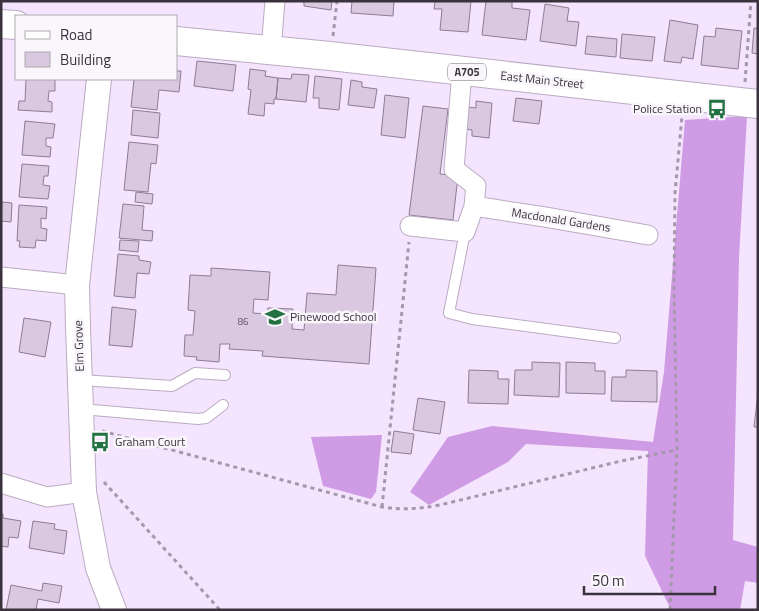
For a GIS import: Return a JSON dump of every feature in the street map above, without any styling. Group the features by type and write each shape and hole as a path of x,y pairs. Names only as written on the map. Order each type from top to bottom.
{"main road":[{"path":"1,24 15,25"},
{"name":"East Main Street","path":"178,40 750,103"}],"street":[{"path":"271,50 275,1"},
{"path":"410,226 465,232 474,206 476,186 454,169 462,71"},
{"name":"Elm Grove","path":"99,80 77,285 84,492 98,568 114,610"},
{"name":"Macdonald Gardens","path":"474,206 648,235"},
{"path":"1,277 77,285"},
{"path":"1,483 48,498 84,492"}],"lane":[{"path":"465,232 449,313 472,319 615,338"},
{"path":"80,380 172,386 195,373 225,375"},
{"path":"82,417 198,420 206,418 223,405"}],"path":[{"path":"330,56 337,1"},
{"path":"750,103 751,1"},
{"path":"670,610 677,450 674,286 675,193 684,96"},
{"path":"382,508 410,226"},
{"path":"82,417 382,508 399,509 417,509 440,505 621,461 677,450"},
{"path":"83,455 104,482 220,610"}],"shaded area":[{"path":"747,116 739,258 733,540 758,547 758,583 745,581 740,610 671,610 645,556 648,451 526,444 508,462 429,505 410,492 448,437 492,426 653,442 664,372 685,120"},
{"path":"382,435 376,492 371,499 323,486 311,437"}],"building":[{"path":"304,1 332,1 331,10 304,6"},
{"path":"352,1 394,1 393,16 351,13"},
{"path":"435,1 471,1 468,32 440,30 442,9 434,9"},
{"path":"486,1 512,1 512,8 530,10 526,40 482,35"},
{"path":"545,4 569,8 567,21 579,22 576,46 540,41"},
{"path":"670,20 698,25 693,59 682,57 681,63 664,61"},
{"path":"716,28 742,31 738,69 701,65 704,36 715,37"},
{"path":"754,28 758,29 758,54 752,53"},
{"path":"622,34 655,37 652,61 620,58"},
{"path":"587,36 617,39 616,57 585,54"},
{"path":"197,61 236,65 233,91 194,86"},
{"path":"250,69 266,71 265,76 278,78 276,99 274,99 274,104 265,103 264,116 248,114 251,90 248,89"},
{"path":"178,71 181,71 179,92 159,90 157,110 131,107 134,80 178,80"},
{"path":"292,74 309,75 306,102 276,99 278,78 291,79"},
{"path":"315,76 342,79 339,110 319,108 319,98 313,98"},
{"path":"26,80 55,80 55,91 49,91 48,101 52,102 52,112 18,110 19,101 25,101"},
{"path":"351,80 362,82 362,87 377,89 374,108 348,105"},
{"path":"385,95 409,98 405,138 381,135"},
{"path":"516,98 542,101 539,124 513,121"},
{"path":"476,101 492,103 489,138 472,136 472,130 466,129 468,107 476,108"},
{"path":"423,106 448,109 440,174 458,176 453,220 409,215"},
{"path":"133,110 160,113 158,138 131,135"},
{"path":"25,121 55,124 53,138 46,138 46,146 51,147 50,157 22,155"},
{"path":"129,142 158,145 156,164 151,163 148,192 124,190"},
{"path":"22,164 49,166 48,176 44,176 43,185 50,186 48,199 19,197"},
{"path":"136,192 153,194 152,204 135,202"},
{"path":"2,202 12,203 11,222 1,221"},
{"path":"123,204 144,206 142,230 153,231 152,241 119,238"},
{"path":"19,205 47,207 46,219 41,218 41,228 47,229 46,241 36,240 35,248 19,247 20,241 17,241"},
{"path":"120,240 139,241 138,252 119,250"},
{"path":"118,254 139,256 139,260 151,262 149,274 137,273 135,298 114,296"},
{"path":"338,265 376,268 369,364 262,356 263,351 229,349 230,344 220,344 219,362 196,360 197,357 184,356 185,335 193,335 195,311 188,310 190,275 211,276 211,268 270,272 268,300 254,299 253,313 267,314 268,308 293,309 292,329 304,330 307,293 336,295"},
{"path":"112,307 136,310 132,347 109,345"},
{"path":"24,318 51,322 45,357 19,352"},
{"path":"532,362 560,363 559,397 514,395 515,370 532,370"},
{"path":"566,362 595,363 595,371 605,371 605,394 566,393"},
{"path":"469,370 498,371 498,379 509,379 508,404 468,403"},
{"path":"626,370 657,371 657,402 611,401 612,377 626,377"},
{"path":"758,393 758,427 754,427"},
{"path":"418,398 445,402 440,434 413,430"},
{"path":"394,431 414,434 411,454 391,452"},
{"path":"1,514 3,514 3,518 21,521 18,538 9,537 8,547 1,546"},
{"path":"33,521 55,524 54,529 67,531 64,554 29,548"},
{"path":"43,583 62,586 59,603 38,599 36,610 6,610 11,585 42,591"}],"place":[{"name":"Police Station","path":"717,109"},
{"name":"Pinewood School","path":"275,317"},
{"name":"Graham Court","path":"100,442"}]}
